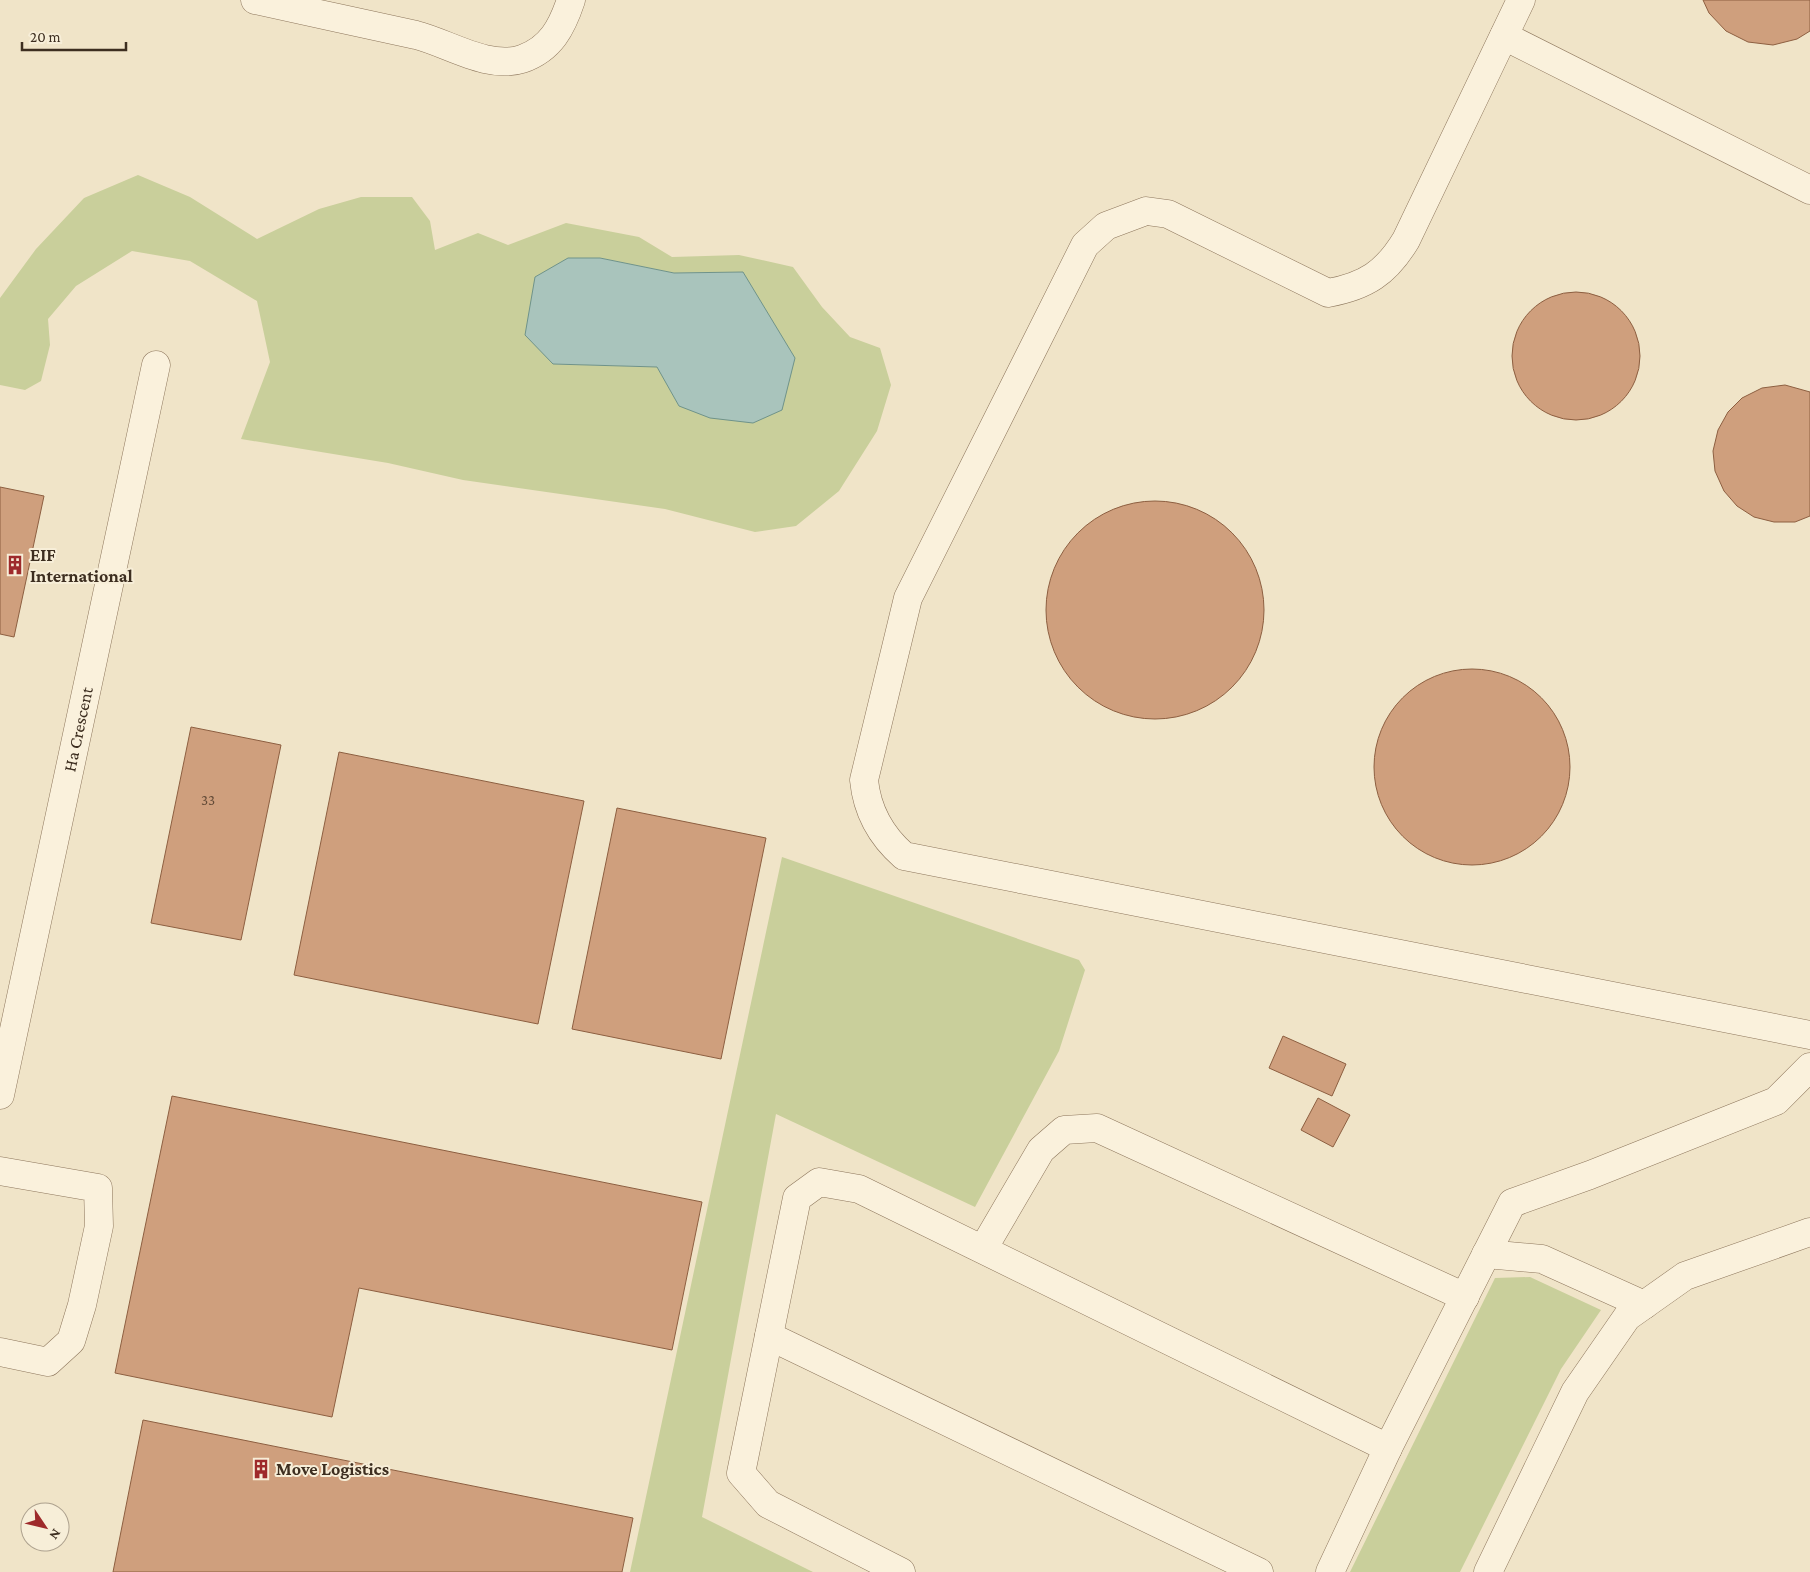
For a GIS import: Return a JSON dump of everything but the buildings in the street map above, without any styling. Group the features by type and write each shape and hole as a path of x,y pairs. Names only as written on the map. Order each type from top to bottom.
{"street":[{"path":"255,0 418,36 487,59 507,60 521,59 546,46 555,37 564,20 571,0"},
{"path":"1522,0 1406,240 1396,255 1376,276 1354,289 1328,293 1168,214 1146,211 1106,226 1085,245 908,598 864,780 866,801 875,822 891,845 904,856 1810,1035"},
{"path":"1504,36 1810,190"},
{"name":"Ha Crescent","path":"0,1095 156,365"},
{"path":"1330,1572 1388,1448 1512,1204 1776,1101 1810,1067"},
{"path":"983,1250 1041,1150 1064,1130 1097,1128 1465,1297"},
{"path":"0,1171 98,1188 99,1226 82,1305 70,1341 48,1362 0,1352"},
{"path":"901,1572 768,1504 741,1473 797,1198 819,1182 860,1189 1388,1448"},
{"path":"1488,1572 1574,1392 1628,1316 1685,1276 1810,1232"},
{"path":"1486,1254 1542,1259 1644,1305"},
{"path":"769,1336 1259,1572"}],"green space":[{"path":"138,175 190,197 257,239 319,209 361,197 412,197 430,221 435,250 478,233 508,245 566,223 639,237 672,257 739,255 793,267 822,307 850,337 880,348 891,385 877,431 839,491 796,526 755,532 665,509 463,480 388,463 241,439 270,362 257,301 190,261 132,251 76,286 48,319 50,345 41,381 25,390 0,385 0,298 36,249 84,198","holes":["600,258 674,273 743,272 679,406 658,367 553,364"]},
{"path":"782,857 1079,960 1085,970 1059,1051 975,1207 776,1114 702,1517 813,1572 630,1572"},
{"path":"1530,1277 1601,1310 1561,1369 1460,1572 1350,1572 1495,1278"}],"water":[{"path":"568,258 600,258 674,273 743,272 795,358 782,410 753,423 710,418 679,406 657,367 553,364 525,335 535,277"}],"place":[{"name":"EIF International","path":"15,565"},
{"name":"Move Logistics","path":"261,1469"}]}
